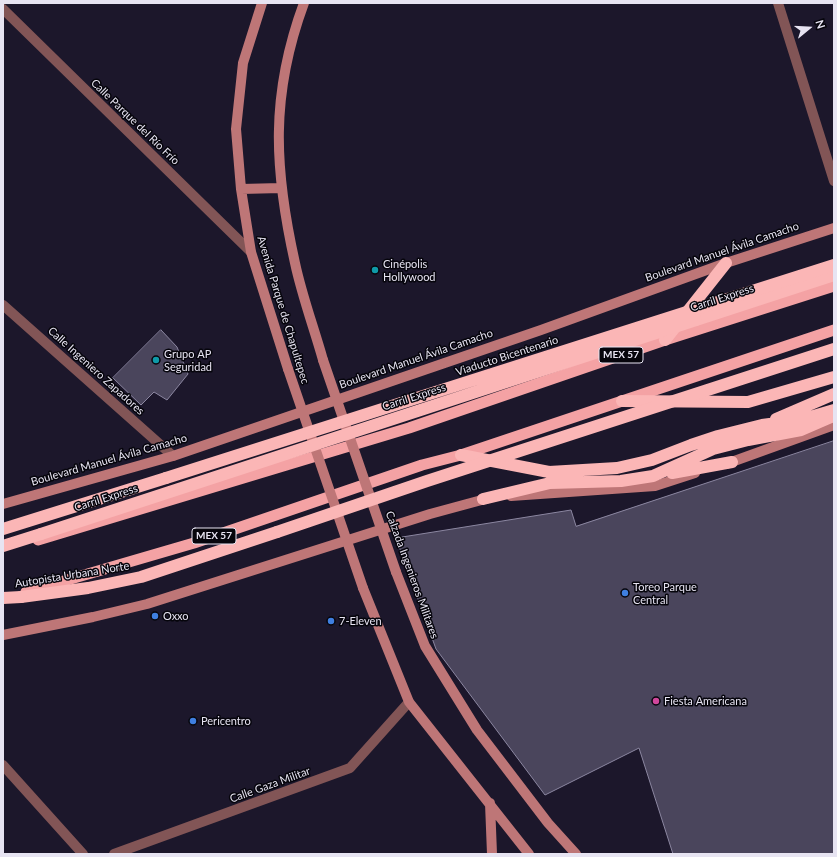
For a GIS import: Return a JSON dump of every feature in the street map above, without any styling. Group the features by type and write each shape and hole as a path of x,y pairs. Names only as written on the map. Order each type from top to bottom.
{"highway":[{"path":"665,340 726,263"},
{"name":"Viaducto Bicentenario","path":"3,529 834,265"},
{"name":"Carril Express","path":"3,546 834,275"},
{"name":"MEX 57","path":"3,550 75,531 409,428 665,340 834,286"},
{"name":"MEX 57","path":"6,597 63,583 194,543 422,465 461,456 834,330"},
{"name":"Autopista Urbana Norte","path":"6,597 96,586 141,577 427,481 834,349"},
{"path":"622,401 748,402 834,377"},
{"path":"461,456 550,472 617,468 652,460 691,445 762,425 834,394"},
{"path":"762,425 800,420 834,410"},
{"path":"653,476 714,449 748,440 801,430 834,416"},
{"path":"482,499 550,483 621,481 732,462"},
{"path":"3,604 6,597"}],"main road":[{"name":"Avenida Parque de Chapultepec","path":"262,3 243,63 236,129 241,189 251,252 288,369 363,588 409,702"},
{"path":"241,189 281,188 277,142 281,89 287,60 304,3"},
{"name":"Calzada Ingenieros Militares","path":"281,188 295,264 323,360 396,572 425,646 477,730 548,822 576,854"},
{"name":"Boulevard Manuel Ávila Camacho","path":"3,504 173,456 459,359 726,263 834,228"},
{"path":"3,635 93,617 147,604 422,516 482,499 655,486 732,462 834,425"},
{"path":"409,702 529,854"},
{"path":"490,803 492,854"}],"street":[{"path":"778,3 834,182"},
{"name":"Calle Parque del Río Frío","path":"3,9 251,252"},
{"name":"Calle Ingeniero Zapadores","path":"3,304 173,456"},
{"name":"Calle Gaza Militar","path":"114,854 350,768 409,702"},
{"path":"3,765 83,854"}],"building":[{"name":"Grupo AP Seguridad","path":"161,330 177,347 188,374 167,400 154,392 141,405 113,378"},
{"name":"Toreo Parque Central","path":"834,441 834,854 673,854 639,748 545,795 436,649 396,538 571,510 576,526"}],"place":[{"name":"Cinépolis Hollywood","path":"375,270"},
{"name":"Grupo AP Seguridad","path":"156,360"},
{"name":"Toreo Parque Central","path":"625,593"},
{"name":"Oxxo","path":"155,616"},
{"name":"7-Eleven","path":"331,621"},
{"name":"Fiesta Americana","path":"656,701"},
{"name":"Pericentro","path":"193,721"}]}
